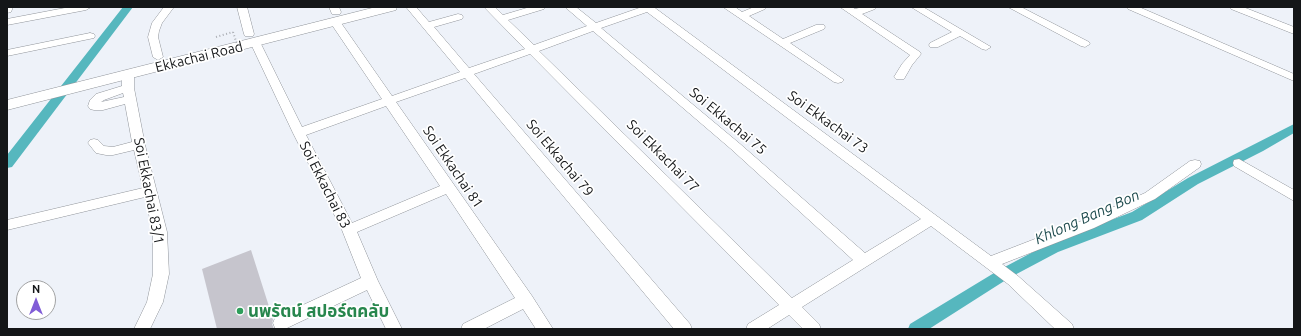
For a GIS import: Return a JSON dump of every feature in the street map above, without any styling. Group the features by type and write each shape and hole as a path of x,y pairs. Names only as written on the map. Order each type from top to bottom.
{"main road":[{"name":"Ekkachai Road","path":"7,105 36,98 158,57 252,38 354,7"},
{"name":"Ekkachai Road","path":"335,13 391,7"},
{"name":"Ekkachai Road","path":"7,95 46,86 87,80 129,88 252,38"}],"street":[{"path":"7,22 86,7"},
{"path":"158,57 153,37 154,31 157,23 169,7"},
{"name":"Soi Ekkachai 83","path":"242,7 252,38 349,230 370,281 394,329"},
{"name":"Soi Ekkachai 79","path":"411,7 684,329"},
{"name":"Soi Ekkachai 77","path":"489,7 813,329"},
{"path":"501,19 541,7"},
{"name":"Soi Ekkachai 75","path":"570,7 593,28 735,146 864,261"},
{"path":"299,133 649,7"},
{"name":"Soi Ekkachai 73","path":"649,7 990,262 1013,280 1066,329"},
{"path":"728,7 838,80"},
{"path":"741,16 762,7"},
{"path":"845,7 916,54 907,64 900,77"},
{"path":"856,13 872,7"},
{"path":"916,7 986,47"},
{"path":"1013,7 1086,44"},
{"path":"1131,7 1294,78"},
{"path":"1234,7 1294,31"},
{"name":"Soi Ekkachai 81","path":"335,13 448,188 545,329"},
{"path":"428,26 458,17"},
{"path":"782,43 820,27"},
{"path":"934,45 960,32"},
{"path":"7,53 90,36"},
{"name":"Soi Ekkachai 83/1","path":"129,88 139,145 160,232 161,274 155,302 142,329"},
{"path":"94,143 100,150 106,151 139,145"},
{"path":"1239,163 1294,196"},
{"path":"990,262 1089,224 1150,196 1195,164"},
{"path":"349,230 448,188"},
{"path":"7,225 151,191"},
{"path":"754,329 931,219"},
{"path":"281,323 370,281"},
{"path":"469,329 526,300"}],"path":[{"path":"216,37 233,32 240,54"}],"building":[{"path":"251,250 273,319 272,324 274,329 217,329 202,269"}],"waterway":[{"path":"7,164 128,7"},
{"name":"Khlong Bang Bon","path":"916,329 1004,274 1053,248 1137,216 1193,181 1259,148 1294,128"}],"place":[{"name":"นพรัตน์ สปอร์ตคลับ","path":"240,311"}]}
